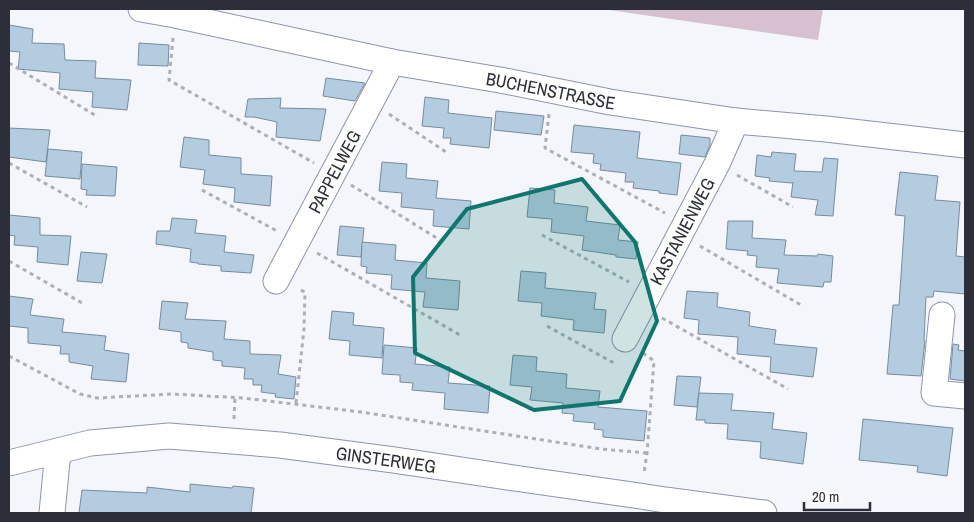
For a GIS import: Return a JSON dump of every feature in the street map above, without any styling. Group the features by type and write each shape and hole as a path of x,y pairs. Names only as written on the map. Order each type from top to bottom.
{"street":[{"name":"BUCHENSTRASSE","path":"141,9 392,62 500,80 610,102 736,121 826,129 965,146"},
{"name":"PAPPELWEG","path":"276,281 392,62"},
{"name":"KASTANIENWEG","path":"625,339 683,229 736,121"},
{"path":"942,315 934,393 965,396"},
{"name":"GINSTERWEG","path":"9,463 90,443 169,436 280,445 640,496 686,508 764,513"},
{"path":"52,513 58,451"}],"path":[{"path":"175,15 169,80 332,174 440,240"},
{"path":"9,63 98,117"},
{"path":"552,91 545,148 683,229 801,305"},
{"path":"370,102 449,154"},
{"path":"9,163 87,207"},
{"path":"716,164 793,207"},
{"path":"202,190 460,335"},
{"path":"542,234 788,389"},
{"path":"9,261 82,303"},
{"path":"276,281 306,292 296,404"},
{"path":"547,326 612,362 625,339 654,361 647,453 640,496"},
{"path":"9,356 80,394 96,398 172,394 243,398 371,414 601,449 647,453"}],"highlighted area":[{"path":"582,179 635,242 657,321 620,401 534,410 415,353 413,277 467,209"}],"shaded area":[{"path":"602,9 823,9 818,40"}],"building":[{"path":"9,25 33,29 32,43 64,44 65,60 96,61 95,78 131,80 127,110 92,107 93,92 59,89 60,73 18,69 20,52 9,51"},
{"path":"139,43 169,45 168,66 138,65"},
{"path":"326,78 365,83 355,101 323,96"},
{"path":"425,97 449,100 448,113 492,118 489,148 450,144 451,138 443,138 444,128 422,126"},
{"path":"281,98 280,108 326,109 320,141 276,137 277,122 245,117 248,99"},
{"path":"496,111 544,116 541,135 494,130"},
{"path":"574,125 640,132 637,158 681,163 677,195 633,188 634,182 625,182 626,173 600,170 601,164 593,163 594,154 571,152"},
{"path":"9,128 50,130 46,162 9,157"},
{"path":"681,135 710,138 710,145 705,157 679,154"},
{"path":"184,137 209,140 209,155 241,158 241,174 272,176 270,206 234,202 235,188 203,184 205,170 180,167"},
{"path":"48,149 82,152 80,179 45,176"},
{"path":"772,152 796,154 794,171 822,172 824,158 838,159 833,216 815,215 818,200 791,197 793,182 769,181 770,178 755,176 757,155 771,157"},
{"path":"382,162 407,164 406,178 438,181 436,198 471,201 469,229 433,226 434,210 401,207 402,193 379,191"},
{"path":"82,164 117,167 115,196 86,195 87,190 81,189"},
{"path":"900,172 938,176 935,200 960,202 956,256 965,257 965,294 934,291 933,297 926,297 925,341 921,376 887,374 893,305 899,305 905,216 895,215"},
{"path":"530,188 555,190 554,203 588,207 586,221 620,225 618,240 638,242 636,259 582,250 584,236 551,232 552,219 527,217"},
{"path":"9,215 40,218 40,235 71,236 68,265 37,262 38,247 14,245 15,236 9,235"},
{"path":"172,218 197,220 195,233 226,236 224,252 254,255 251,273 221,271 221,266 190,262 191,249 156,244 157,231 170,231"},
{"path":"728,221 753,221 752,238 786,240 784,255 817,256 818,254 833,256 831,282 824,282 823,287 777,283 779,269 756,267 757,256 747,255 748,251 726,249"},
{"path":"340,226 364,228 361,257 337,255"},
{"path":"362,242 396,245 395,260 427,263 426,278 460,281 458,310 423,307 425,292 391,289 392,275 366,273 367,267 361,266"},
{"path":"81,252 107,254 102,283 77,281"},
{"path":"521,271 546,273 545,288 596,293 594,309 606,310 604,333 573,330 574,320 541,316 542,303 518,301"},
{"path":"687,291 718,293 717,307 750,312 749,326 776,330 774,344 817,348 813,377 770,372 771,357 737,354 738,337 698,334 699,320 684,318"},
{"path":"9,296 33,299 30,315 64,319 62,332 106,336 104,350 129,354 126,382 91,379 93,366 69,362 69,354 60,354 61,346 28,343 28,328 9,326"},
{"path":"162,301 188,303 185,319 226,321 224,339 250,341 250,354 281,355 278,374 296,377 294,399 275,397 276,394 261,392 262,385 253,385 253,379 244,379 245,368 222,366 222,361 213,360 213,352 188,348 188,343 181,342 181,332 159,329"},
{"path":"332,311 354,313 353,325 384,328 382,358 349,355 350,341 329,339"},
{"path":"953,344 959,345 958,350 965,351 965,381 950,379"},
{"path":"384,345 417,348 415,364 450,367 448,383 490,386 488,413 444,409 445,393 412,390 413,383 400,382 400,375 382,374"},
{"path":"513,355 537,357 536,371 567,374 566,388 600,391 598,407 647,411 644,441 603,437 603,430 594,429 595,423 573,421 574,414 562,413 563,403 530,400 532,387 510,385"},
{"path":"677,376 701,377 697,407 674,405"},
{"path":"699,393 733,394 731,410 774,413 772,429 807,433 803,464 760,458 761,442 727,439 728,424 705,423 705,420 696,420"},
{"path":"863,419 953,428 947,476 917,472 918,466 859,460"},
{"path":"190,484 254,488 251,513 79,513 82,490 147,493 147,487 190,492"}]}
